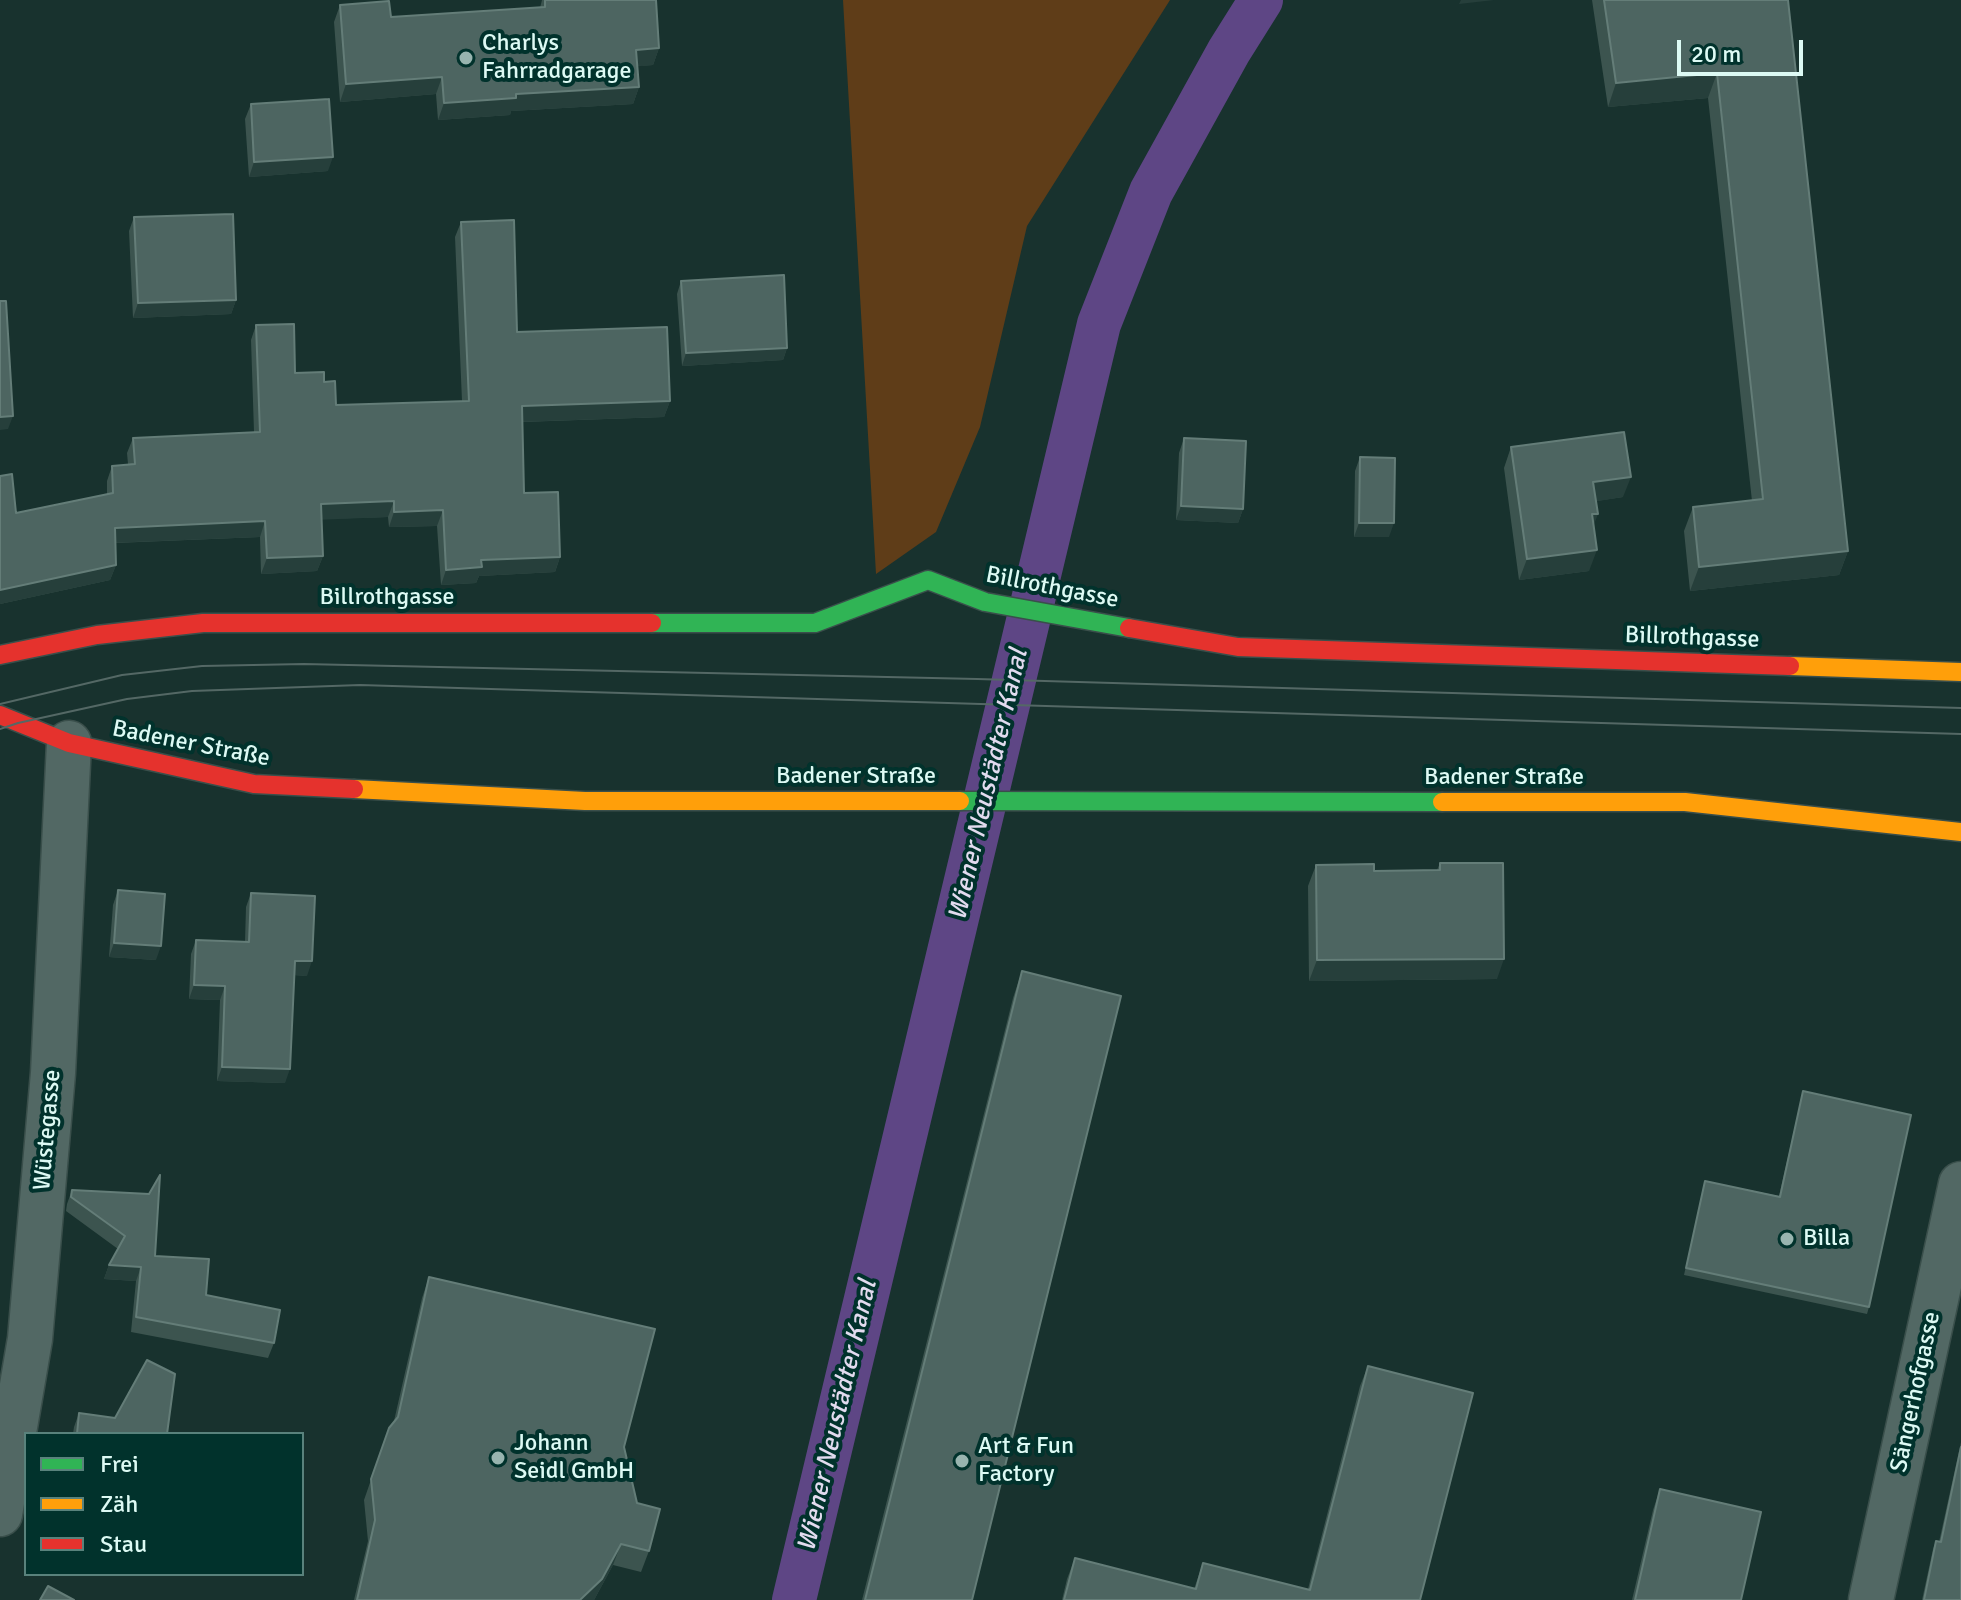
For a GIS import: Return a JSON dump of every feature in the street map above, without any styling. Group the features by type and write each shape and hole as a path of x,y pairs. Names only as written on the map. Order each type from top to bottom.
{"street":[{"name":"Billrothgasse","path":"0,655 97,635 203,623 815,623 928,580 985,602 1238,647 1961,672"},
{"name":"Badener Straße","path":"0,715 69,743 254,784 585,801 1685,802 1961,832"},
{"name":"Wüstegasse","path":"0,1514 32,1323 53,1073 69,743"},
{"name":"Sängerhofgasse","path":"1871,1600 1961,1184"}],"shaded area":[{"path":"843,0 1170,0 1027,226 980,427 936,532 876,574"}],"building":[{"path":"545,0 656,0 659,48 636,50 639,87 516,94 516,98 444,103 442,77 346,84 340,5 389,1 391,17 545,7"},
{"path":"1604,0 1788,0 1848,551 1699,567 1693,507 1763,499 1717,73 1616,83"},
{"path":"329,99 333,157 254,162 251,104"},
{"path":"233,214 236,300 138,303 134,217"},
{"path":"514,220 517,332 667,327 670,401 522,406 524,493 558,492 560,557 481,560 482,567 446,570 443,510 394,512 394,501 321,504 323,556 267,558 265,521 115,528 116,565 0,590 0,476 12,474 16,513 113,493 112,466 135,464 133,438 260,432 256,325 294,324 295,373 324,372 324,382 335,381 336,405 469,401 461,222"},
{"path":"784,275 787,348 686,353 681,281"},
{"path":"0,301 6,301 13,416 0,417"},
{"path":"1624,432 1631,477 1593,482 1598,514 1592,514 1597,550 1527,559 1511,447"},
{"path":"1184,438 1246,441 1243,509 1181,506"},
{"path":"1360,457 1395,458 1394,523 1359,523"},
{"path":"1440,863 1503,863 1504,959 1317,960 1316,865 1374,864 1374,871 1440,870"},
{"path":"118,890 165,894 161,946 114,943"},
{"path":"251,893 315,896 312,961 295,961 290,1069 222,1067 225,986 194,985 196,940 249,942"},
{"path":"1022,971 1121,996 972,1600 865,1600"},
{"name":"Billa","path":"1803,1091 1911,1115 1869,1307 1686,1268 1705,1181 1780,1197"},
{"path":"160,1175 155,1256 209,1259 206,1295 280,1310 274,1343 136,1317 141,1267 109,1265 125,1236 71,1197 72,1190 149,1194"},
{"name":"Johann Seidl GmbH","path":"429,1277 655,1329 624,1447 637,1503 660,1509 649,1551 621,1544 602,1579 580,1600 357,1600 375,1520 371,1479 389,1428 398,1417"},
{"path":"147,1360 175,1374 167,1432 77,1432 79,1413 115,1418"},
{"path":"1368,1366 1473,1393 1420,1600 1064,1600 1075,1558 1196,1589 1203,1563 1310,1590"},
{"path":"1961,1447 1961,1600 1924,1600 1936,1541 1941,1542"},
{"path":"1660,1489 1761,1512 1741,1600 1635,1600"},
{"path":"48,1586 74,1600 40,1600"}],"waterway":[{"name":"Wiener Neustädter Kanal","path":"794,1600 1099,324 1151,192 1229,51 1261,0"}],"tram line":[{"path":"0,704 122,675 202,666 304,664 977,679 1961,708"},
{"path":"0,729 127,699 192,691 360,685 1961,734"}],"traffic: fast":[{"path":"652,623 815,623 928,580 985,602 1129,628"},
{"path":"960,801 1442,802"}],"traffic: slow":[{"path":"1790,666 1961,672"},
{"path":"354,789 585,801 960,801"},
{"path":"1442,802 1685,802 1961,832"}],"traffic: jam":[{"path":"0,655 97,635 203,623 652,623"},
{"path":"1129,628 1238,647 1790,666"},
{"path":"0,715 69,743 254,784 354,789"}],"place":[{"name":"Charlys Fahrradgarage","path":"466,58"},
{"name":"Billa","path":"1787,1239"},
{"name":"Johann Seidl GmbH","path":"498,1458"},
{"name":"Art & Fun Factory","path":"962,1461"}]}
